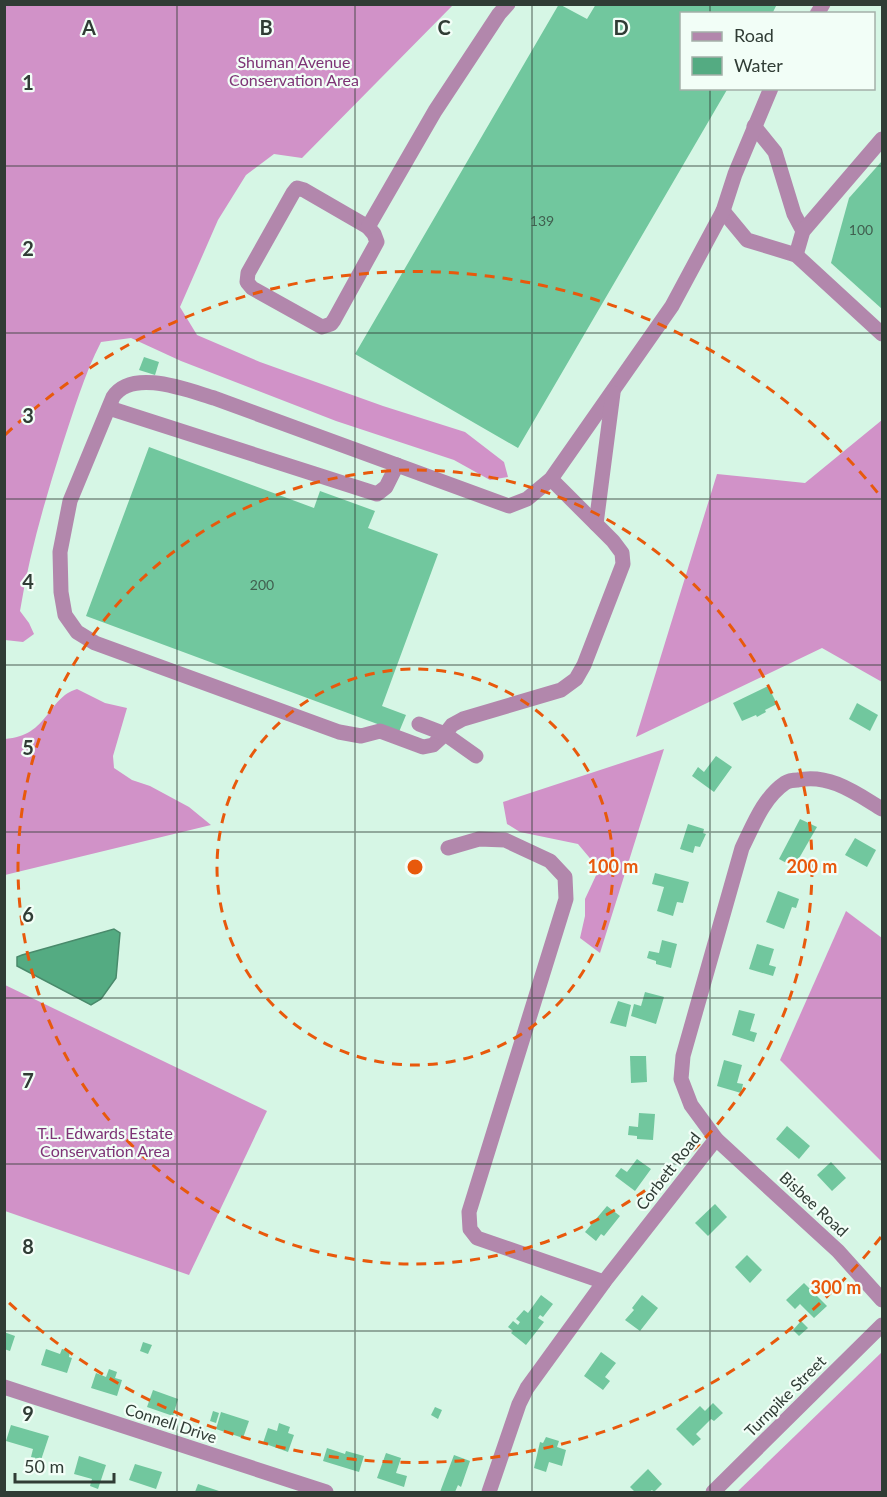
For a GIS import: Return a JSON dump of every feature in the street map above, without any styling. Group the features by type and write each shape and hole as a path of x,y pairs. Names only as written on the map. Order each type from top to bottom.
{"street":[{"path":"368,228 435,111 508,4"},
{"path":"551,479 622,553 623,564 584,665 576,679 561,690 463,719 452,725 433,745 423,747 380,731 361,736 339,732 95,642 77,632 65,615 61,592 60,552 70,501 118,389 132,383 146,382 171,386 214,398 509,506 527,499 551,479 672,306 723,211 735,174 770,90"},
{"path":"754,126 775,152 794,214 803,231"},
{"path":"796,255 803,231 882,139"},
{"path":"297,188 368,228 374,234 377,243 334,320 326,326 317,326 252,288 247,282 248,273 292,193 297,188"},
{"path":"723,211 747,240 796,255 882,334"},
{"path":"596,524 614,390"},
{"path":"109,408 377,494 386,487 398,465"},
{"path":"419,724 445,734 476,756"},
{"name":"Corbett Road","path":"489,1492 519,1404 527,1388 604,1282 716,1139 691,1104 684,1088 681,1079 683,1056 742,849 757,817 770,798 786,782 805,778 828,780 882,809"},
{"path":"448,849 479,839 505,840 550,861 565,877 566,898 469,1212 470,1229 477,1238 604,1282"},
{"name":"Bisbee Road","path":"716,1139 838,1251 882,1300"},
{"name":"Turnpike Street","path":"713,1492 882,1325"},
{"name":"Connell Drive","path":"4,1387 326,1492"}],"green space":[{"name":"Shuman Avenue Conservation Area","path":"4,5 453,5 302,158 274,154 246,175 218,220 180,307 197,335 260,362 383,406 465,432 504,462 508,477 490,480 454,460 336,421 181,361 131,338 101,342 84,380 62,446 28,569 20,611 34,634 23,642 5,640"},
{"path":"882,420 882,682 822,648 636,737 717,474 805,483"},
{"path":"77,689 105,703 127,708 113,756 114,768 132,780 150,786 189,807 211,825 5,875 5,739 31,731 59,700"},
{"path":"664,749 600,953 580,938 585,916 585,899 599,869 578,844 520,832 507,824 503,802"},
{"path":"846,911 882,938 882,1162 780,1060"},
{"name":"T.L. Edwards Estate Conservation Area","path":"5,985 267,1111 189,1275 5,1211"},
{"path":"882,1352 882,1492 737,1492"}],"water":[{"path":"114,929 120,933 116,978 101,999 91,1005 17,966 17,957 22,955"}],"building":[{"path":"559,4 587,19 596,4 777,4 773,12 680,12 680,90 727,90 518,448 355,354"},
{"path":"882,161 882,309 831,263 849,198"},
{"path":"144,357 159,362 155,375 139,370"},
{"path":"149,447 314,508 320,491 375,511 368,528 438,554 382,706 406,715 399,732 86,616"},
{"path":"768,686 777,704 757,717 756,715 742,721 733,703"},
{"path":"857,703 878,715 870,731 849,719"},
{"path":"716,756 732,767 714,792 692,776 698,767 704,772"},
{"path":"800,819 817,827 794,867 779,859"},
{"path":"688,824 704,829 703,833 706,834 700,847 695,846 693,853 680,849"},
{"path":"855,838 876,850 867,867 845,855"},
{"path":"655,873 689,882 683,903 677,902 673,916 657,911 664,887 652,884"},
{"path":"778,891 799,899 796,908 792,907 784,929 766,922"},
{"path":"662,940 677,944 671,968 656,964 656,961 647,958 649,951 659,953"},
{"path":"757,944 774,949 769,965 776,967 773,976 749,969"},
{"path":"645,992 664,997 656,1024 631,1016 634,1004 641,1006"},
{"path":"618,1001 631,1005 626,1027 610,1023"},
{"path":"739,1010 755,1014 750,1031 757,1033 754,1042 732,1035"},
{"path":"630,1056 646,1056 647,1082 631,1083"},
{"path":"724,1060 742,1065 737,1083 743,1084 741,1093 717,1086"},
{"path":"639,1113 655,1114 653,1140 637,1139 637,1136 628,1135 629,1126 638,1127"},
{"path":"787,1126 810,1146 799,1159 776,1139"},
{"path":"637,1159 651,1169 635,1191 615,1176 621,1168 627,1172"},
{"path":"831,1162 846,1178 832,1191 817,1175"},
{"path":"715,1204 727,1217 708,1236 695,1223"},
{"path":"607,1206 620,1216 604,1236 601,1234 596,1241 585,1232"},
{"path":"747,1255 762,1270 750,1283 735,1267"},
{"path":"804,1283 827,1306 814,1318 800,1304 795,1309 786,1300"},
{"path":"541,1295 553,1304 543,1317 540,1315 538,1318 544,1322 526,1345 511,1333 513,1331 508,1327 513,1321 518,1325 520,1322 516,1319 524,1310 528,1313"},
{"path":"642,1295 658,1308 640,1331 625,1320 634,1310 632,1308"},
{"path":"801,1321 808,1328 799,1336 793,1330"},
{"path":"4,1332 15,1336 10,1351 4,1349"},
{"path":"143,1342 152,1345 148,1354 140,1351"},
{"path":"46,1349 60,1354 62,1349 70,1351 69,1357 72,1358 67,1373 41,1365"},
{"path":"601,1352 616,1363 605,1377 610,1381 603,1390 584,1376"},
{"path":"109,1369 117,1372 115,1378 122,1380 117,1396 91,1388 96,1373 106,1377"},
{"path":"153,1390 178,1399 173,1416 147,1407"},
{"path":"713,1403 723,1413 714,1421 711,1419 696,1434 701,1439 693,1446 676,1429 700,1406 705,1411"},
{"path":"435,1407 442,1410 438,1419 431,1415"},
{"path":"213,1411 219,1413 216,1423 210,1421"},
{"path":"221,1412 249,1421 243,1438 216,1429"},
{"path":"279,1423 290,1427 288,1433 294,1435 288,1452 263,1443 268,1428 277,1431"},
{"path":"11,1425 49,1436 41,1460 31,1457 33,1449 6,1441"},
{"path":"546,1437 559,1441 557,1447 566,1450 562,1466 549,1462 546,1472 534,1468 540,1442 543,1443"},
{"path":"327,1448 345,1454 346,1451 364,1456 359,1472 323,1461"},
{"path":"386,1453 401,1458 396,1473 407,1476 404,1487 377,1478"},
{"path":"454,1455 470,1461 461,1487 458,1485 455,1492 440,1492"},
{"path":"79,1456 106,1465 98,1489 90,1486 92,1479 74,1474"},
{"path":"135,1464 162,1472 156,1489 129,1480"},
{"path":"648,1469 662,1484 654,1492 652,1490 635,1492 630,1487"},
{"path":"198,1484 222,1492 195,1492"}]}
